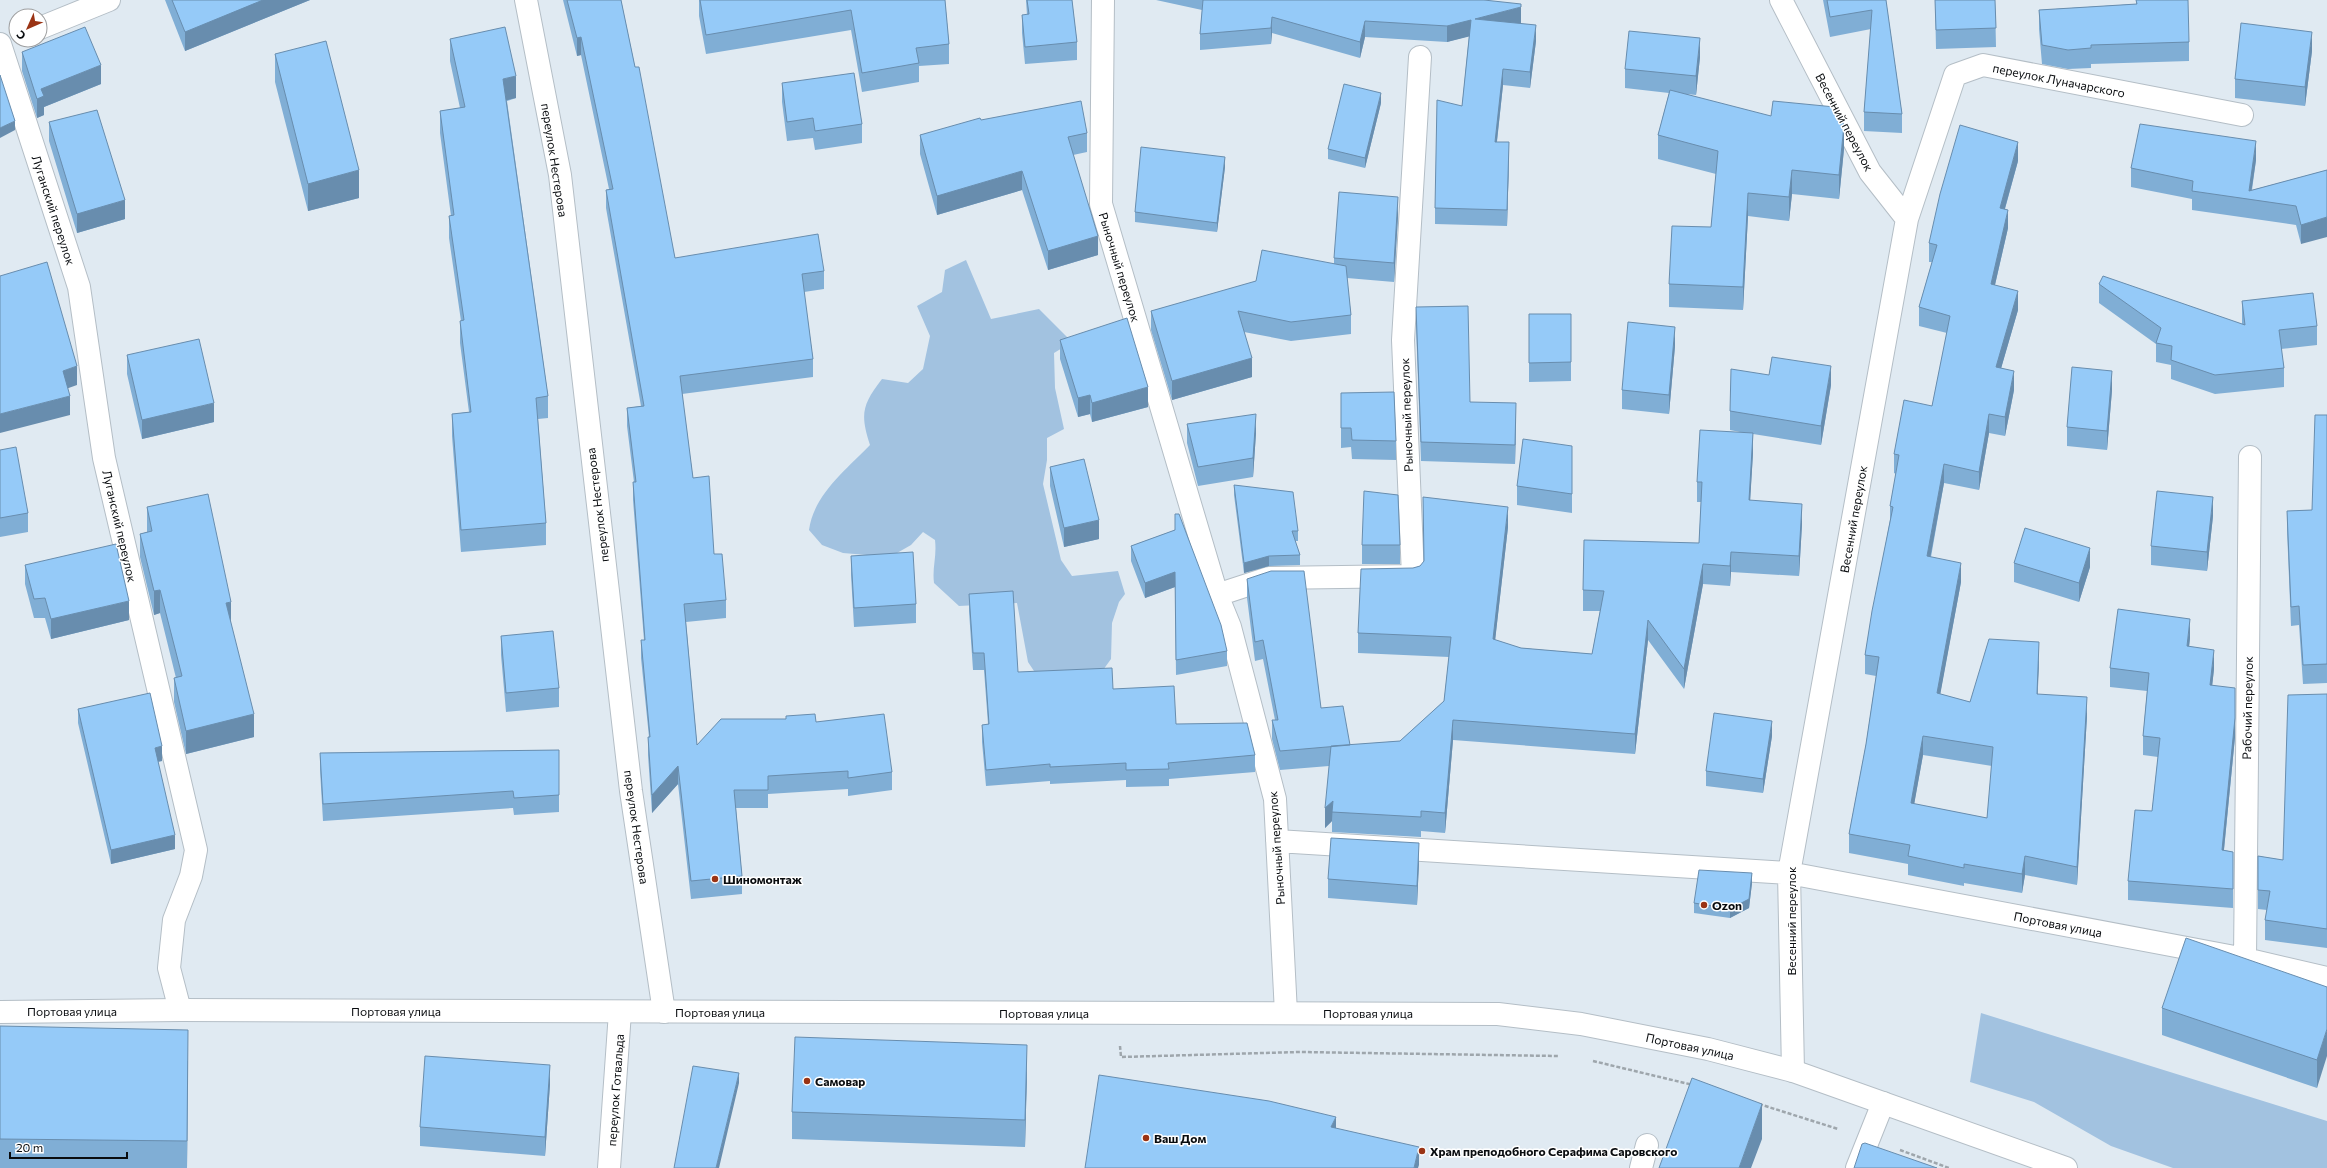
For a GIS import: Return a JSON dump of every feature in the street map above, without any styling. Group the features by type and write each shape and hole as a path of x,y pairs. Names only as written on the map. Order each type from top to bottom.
{"street":[{"path":"48,25 109,0"},
{"name":"переулок Нестерова","path":"526,0 560,175 630,783 664,1012"},
{"name":"Рыночный переулок","path":"1103,0 1101,204 1218,595 1230,627 1275,800 1286,1013"},
{"name":"Весенний переулок","path":"1781,0 1870,172 1907,219 1789,873 1793,1071"},
{"name":"Луганский переулок","path":"0,44 79,287 104,458 196,850 191,876 173,927 169,968 180,1010"},
{"name":"Рыночный переулок","path":"1218,595 1269,578 1413,576 1403,340 1420,57"},
{"name":"переулок Луначарского","path":"1907,219 1955,75 1983,65 2242,115"},
{"name":"Рабочий переулок","path":"2245,959 2250,457"},
{"name":"Портовая улица","path":"1277,840 1789,873 2245,959 2327,978"},
{"name":"Портовая улица","path":"0,1012 180,1010 1498,1014 1581,1024 1700,1047 1793,1071 2066,1168"},
{"name":"переулок Готвальда","path":"609,1168 620,1012"},
{"path":"1857,1168 1883,1103"},
{"path":"1641,1168 1647,1145"}],"path":[{"path":"1119,1013 1121,1057 1300,1052 1561,1056"},
{"path":"1592,1061 1698,1086"},
{"path":"1758,1103 1869,1139 1949,1168"}],"shaded area":[{"path":"966,260 991,319 1039,309 1072,342 1054,353 1055,388 1064,429 1047,438 1047,460 1043,484 1061,560 1072,576 1118,571 1125,594 1119,602 1112,623 1111,659 1098,677 1036,674 1028,662 1017,603 959,606 934,583 935,540 923,532 911,545 890,557 843,553 822,545 809,530 817,505 824,494 841,473 870,445 864,417 867,403 875,388 882,379 908,383 923,369 930,336 917,306 942,292 945,270"},
{"path":"1981,1013 2327,1121 2327,1168 2173,1168 2111,1146 2034,1102 1970,1082"}],"building":[{"path":"172,0 263,0 185,32"},
{"path":"567,0 621,0 635,67 639,67 675,258 818,234 824,271 802,274 813,359 680,376 693,478 709,476 714,554 722,554 726,600 684,604 697,745 721,719 786,719 786,716 815,714 816,722 884,714 892,772 848,778 848,771 768,776 768,790 734,790 742,876 691,881 678,766 652,795 648,737 650,737 641,640 645,640 633,482 636,482 627,408 644,406 606,190 613,189 581,37 577,38"},
{"path":"700,0 945,0 949,44 916,48 919,63 862,73 851,10 706,35"},
{"path":"1027,0 1072,0 1077,42 1025,47 1022,15 1029,14"},
{"path":"1203,0 1484,0 1521,4 1521,7 1475,19 1536,25 1530,72 1503,69 1495,142 1509,142 1507,210 1435,208 1437,100 1462,106 1471,20 1447,26 1365,21 1360,42 1272,17 1271,28 1200,34"},
{"path":"1827,0 1886,0 1902,114 1864,112 1872,10 1830,17"},
{"path":"1935,0 1995,0 1996,28 1936,30"},
{"path":"2136,0 2188,0 2189,42 2091,45 2091,48 2068,50 2042,45 2039,10 2137,4"},
{"path":"2241,23 2312,32 2305,87 2235,79"},
{"path":"85,27 101,65 41,89 44,96 37,99 22,52 32,48 48,48 48,42"},
{"path":"505,27 516,76 503,79 548,396 536,398 546,523 461,530 452,414 471,412 460,321 464,320 449,216 454,215 440,111 465,107 450,39"},
{"path":"1629,31 1700,38 1696,76 1625,69"},
{"path":"326,41 359,170 308,184 275,54"},
{"path":"854,73 862,124 815,131 813,118 787,122 782,83"},
{"path":"0,75 15,121 0,128"},
{"path":"1344,84 1381,93 1365,158 1328,149"},
{"path":"1670,90 1771,116 1773,101 1835,107 1844,125 1839,175 1792,170 1789,197 1748,193 1743,287 1669,284 1672,226 1711,227 1718,151 1658,135"},
{"path":"1081,101 1087,133 1068,137 1098,236 1048,251 1022,171 937,196 920,135 980,118 981,120"},
{"path":"97,110 125,200 77,214 49,122"},
{"path":"2140,124 2256,141 2249,191 2327,170 2327,217 2301,225 2296,206 2192,191 2193,181 2131,168"},
{"path":"1960,125 2018,142 2000,208 2008,210 1991,284 2018,291 1996,367 2014,371 2005,417 1989,414 1979,472 1944,464 1927,556 1961,563 1937,693 1970,702 1989,639 2039,642 2037,694 2087,697 2077,867 2025,856 2022,874 1964,864 1964,868 1908,856 1910,845 1849,834 1866,744 1879,657 1865,655 1872,611 1893,507 1890,506 1899,455 1894,454 1904,400 1932,406 1950,316 1919,307 1937,245 1929,243 1940,194","holes":["1923,736 1993,747 1987,818 1911,803"]},
{"path":"1141,147 1225,157 1217,223 1135,212"},
{"path":"1339,192 1398,197 1394,263 1334,258"},
{"path":"1262,250 1346,266 1351,315 1291,322 1238,311 1252,358 1172,381 1151,311 1256,281"},
{"path":"47,262 77,366 63,371 70,396 0,414 0,276"},
{"path":"2103,276 2245,325 2242,301 2313,293 2317,326 2279,330 2284,368 2215,375 2171,360 2172,346 2156,343 2161,328 2099,284"},
{"path":"1468,306 1470,402 1516,403 1515,445 1421,442 1416,307"},
{"path":"1529,314 1571,314 1571,362 1529,363"},
{"path":"1127,318 1148,387 1092,403 1090,395 1078,398 1060,340"},
{"path":"1628,322 1675,327 1669,395 1622,390"},
{"path":"199,339 214,403 142,420 127,355"},
{"path":"1772,357 1831,366 1821,426 1730,411 1731,369 1769,375"},
{"path":"2072,367 2112,371 2107,431 2067,427"},
{"path":"1394,392 1396,441 1352,440 1351,428 1341,428 1341,393"},
{"path":"1256,414 1253,458 1198,467 1187,424"},
{"path":"2315,415 2327,415 2327,664 2303,665 2299,606 2291,607 2287,511 2312,510"},
{"path":"1700,430 1753,433 1749,500 1802,504 1799,556 1731,552 1730,566 1703,564 1684,669 1648,620 1635,734 1453,720 1445,813 1421,811 1421,817 1332,812 1333,801 1325,808 1331,746 1400,741 1444,701 1451,637 1358,633 1361,569 1413,568 1420,566 1424,561 1423,497 1508,507 1493,639 1521,648 1592,654 1604,591 1583,590 1584,540 1699,543 1702,482 1697,482"},
{"path":"1523,439 1572,446 1572,494 1517,486"},
{"path":"16,447 28,513 0,518 0,450"},
{"path":"1084,459 1099,520 1064,528 1050,467"},
{"path":"1234,485 1293,492 1298,531 1292,531 1300,555 1269,556 1244,563"},
{"path":"1364,491 1398,495 1400,545 1362,545"},
{"path":"2157,491 2213,497 2207,552 2151,546"},
{"path":"208,494 231,602 226,603 254,714 186,731 174,678 182,676 160,590 154,591 140,534 152,531 147,507"},
{"path":"1175,514 1179,514 1221,625 1227,651 1176,660 1175,572 1145,583 1131,546 1175,530"},
{"path":"2025,528 2090,548 2079,583 2014,563"},
{"path":"116,544 129,601 51,619 45,598 34,599 25,565"},
{"path":"913,552 916,604 854,608 851,556"},
{"path":"1271,571 1304,571 1321,708 1343,706 1350,745 1280,751 1272,720 1278,720 1263,640 1255,642 1247,579"},
{"path":"1013,591 1018,672 1112,668 1113,689 1174,686 1176,724 1247,723 1255,755 1168,763 1169,769 1126,770 1126,763 1050,767 1050,764 986,770 982,725 989,724 984,653 973,653 969,594"},
{"path":"2118,609 2190,619 2187,646 2214,650 2210,685 2235,688 2235,718 2222,850 2233,852 2233,889 2128,881 2135,810 2152,811 2160,738 2143,736 2149,673 2110,668"},
{"path":"553,631 559,688 506,693 501,636"},
{"path":"150,693 162,746 155,748 175,835 111,850 78,709"},
{"path":"2327,694 2327,929 2265,920 2270,891 2258,890 2258,856 2283,860 2288,695"},
{"path":"1714,713 1772,721 1763,779 1706,771"},
{"path":"559,750 559,795 514,798 513,791 323,804 320,753"},
{"path":"1331,838 1419,843 1417,886 1328,879"},
{"path":"1699,870 1752,873 1749,899 1730,909 1694,903"},
{"path":"2186,938 2327,987 2327,1029 2317,1060 2162,1008"},
{"path":"0,1026 188,1030 187,1141 0,1139"},
{"path":"795,1037 1027,1045 1025,1120 792,1112"},
{"path":"425,1056 550,1065 545,1137 420,1127"},
{"path":"693,1066 739,1073 716,1168 674,1168"},
{"path":"1099,1075 1269,1101 1336,1117 1331,1127 1419,1147 1414,1168 1085,1168"},
{"path":"1692,1078 1762,1104 1739,1168 1659,1168"},
{"path":"1865,1143 1937,1168 1854,1168 1862,1144"}],"place":[{"name":"Шиномонтаж","path":"715,879"},
{"name":"Ozon","path":"1704,905"},
{"name":"Самовар","path":"807,1081"},
{"name":"Ваш Дом","path":"1146,1138"},
{"name":"Храм преподобного Серафима Саровского","path":"1422,1151"}]}
